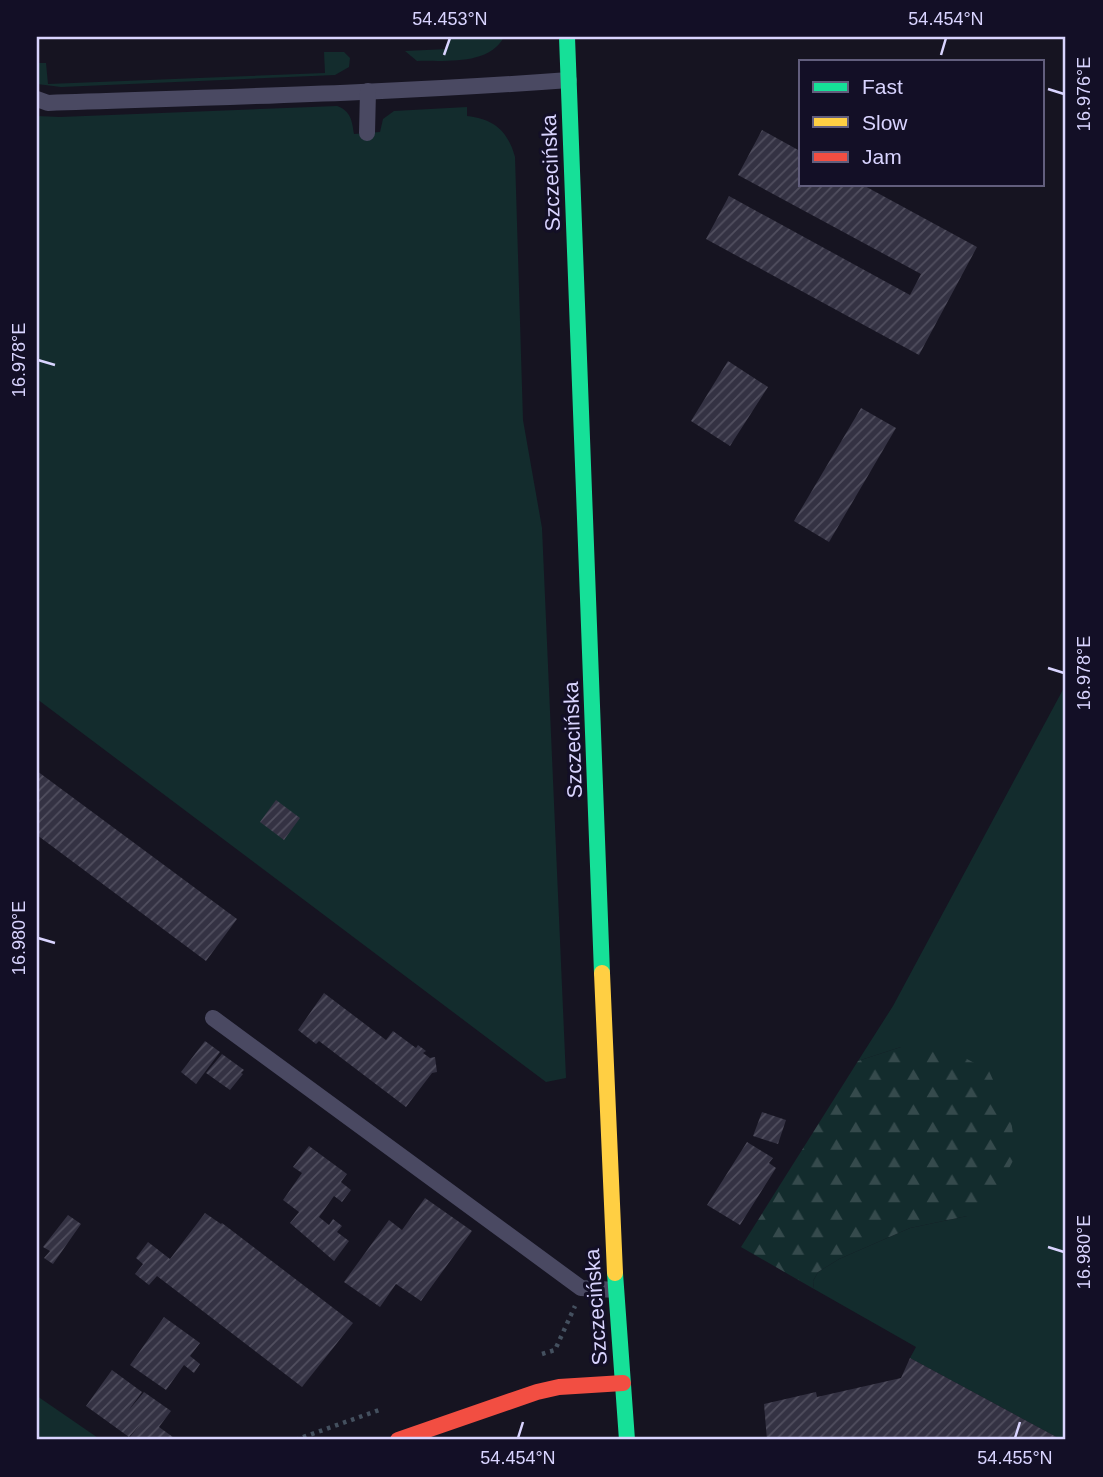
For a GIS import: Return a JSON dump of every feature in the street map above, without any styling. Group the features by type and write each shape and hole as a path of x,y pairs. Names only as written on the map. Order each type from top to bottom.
{"main road":[{"name":"Szczecińska","path":"567,37 610,1200 627,1440"},
{"path":"398,1440 537,1392 559,1387 622,1383"}],"lane":[{"path":"37,99 48,103 477,87 569,80"},
{"path":"368,91 368,133"},
{"path":"213,1018 581,1288 616,1290"}],"green space":[{"path":"448,37 504,37 488,53 465,60 417,61 405,51 448,49"},
{"path":"324,52 344,52 350,58 349,67 335,75 61,87 37,84 37,63 46,63 48,84 325,73"},
{"path":"337,106 348,114 354,134 380,132 383,119 394,111 467,107 467,116 492,123 504,133 515,157 523,420 542,528 566,1078 546,1082 37,699 37,116"},
{"path":"1066,684 1066,1440 1062,1440 910,1358 916,1347 814,1289 813,1281 818,1272 839,1259 910,1228 967,1216 901,1047 858,1061 893,1006"},
{"path":"901,1047 945,1047 989,1071 1011,1120 1016,1155 997,1191 967,1216 910,1228 839,1259 818,1272 813,1281 814,1289 741,1247 858,1061"},
{"path":"37,1396 101,1440 37,1440"}],"building":[{"path":"762,130 799,150 799,186 865,186 977,247 919,355 706,239 729,196 910,295 921,274 738,175"},
{"path":"728,361 768,387 730,446 691,421"},
{"path":"861,408 896,428 829,542 794,521"},
{"path":"37,771 237,919 206,961 37,835"},
{"path":"276,800 300,818 284,840 260,822"},
{"path":"324,993 386,1040 393,1031 416,1048 418,1045 430,1058 435,1057 437,1072 432,1073 406,1107 319,1041 316,1044 298,1030"},
{"path":"205,1041 220,1052 196,1084 181,1072"},
{"path":"222,1054 244,1070 230,1090 206,1073"},
{"path":"762,1112 786,1120 778,1144 753,1136"},
{"path":"747,1142 773,1158 769,1163 776,1168 740,1225 707,1205"},
{"path":"309,1146 347,1174 341,1182 351,1190 342,1202 334,1196 319,1217 329,1225 333,1219 342,1226 337,1232 349,1241 334,1261 290,1223 299,1212 283,1200 302,1173 293,1167"},
{"path":"425,1198 472,1231 421,1301 396,1284 380,1307 344,1282 389,1220 402,1230"},
{"path":"205,1213 222,1223 353,1323 302,1387 157,1276 149,1285 135,1274 143,1264 136,1258 148,1242 170,1259"},
{"path":"68,1215 81,1224 53,1264 44,1258 50,1251 43,1247"},
{"path":"164,1317 200,1343 190,1356 200,1364 194,1373 184,1365 166,1390 130,1365"},
{"path":"910,1358 1062,1440 767,1440 764,1404 816,1392 817,1397 901,1378"},
{"path":"112,1370 142,1392 128,1411 144,1392 171,1411 159,1427 177,1440 135,1440 130,1437 143,1421 129,1437 86,1406"}],"traffic: fast":[{"path":"567,37 602,973"},
{"path":"615,1273 627,1440"}],"traffic: slow":[{"path":"602,973 615,1273"}],"traffic: jam":[{"path":"398,1440 537,1392 559,1387 623,1383"}]}
